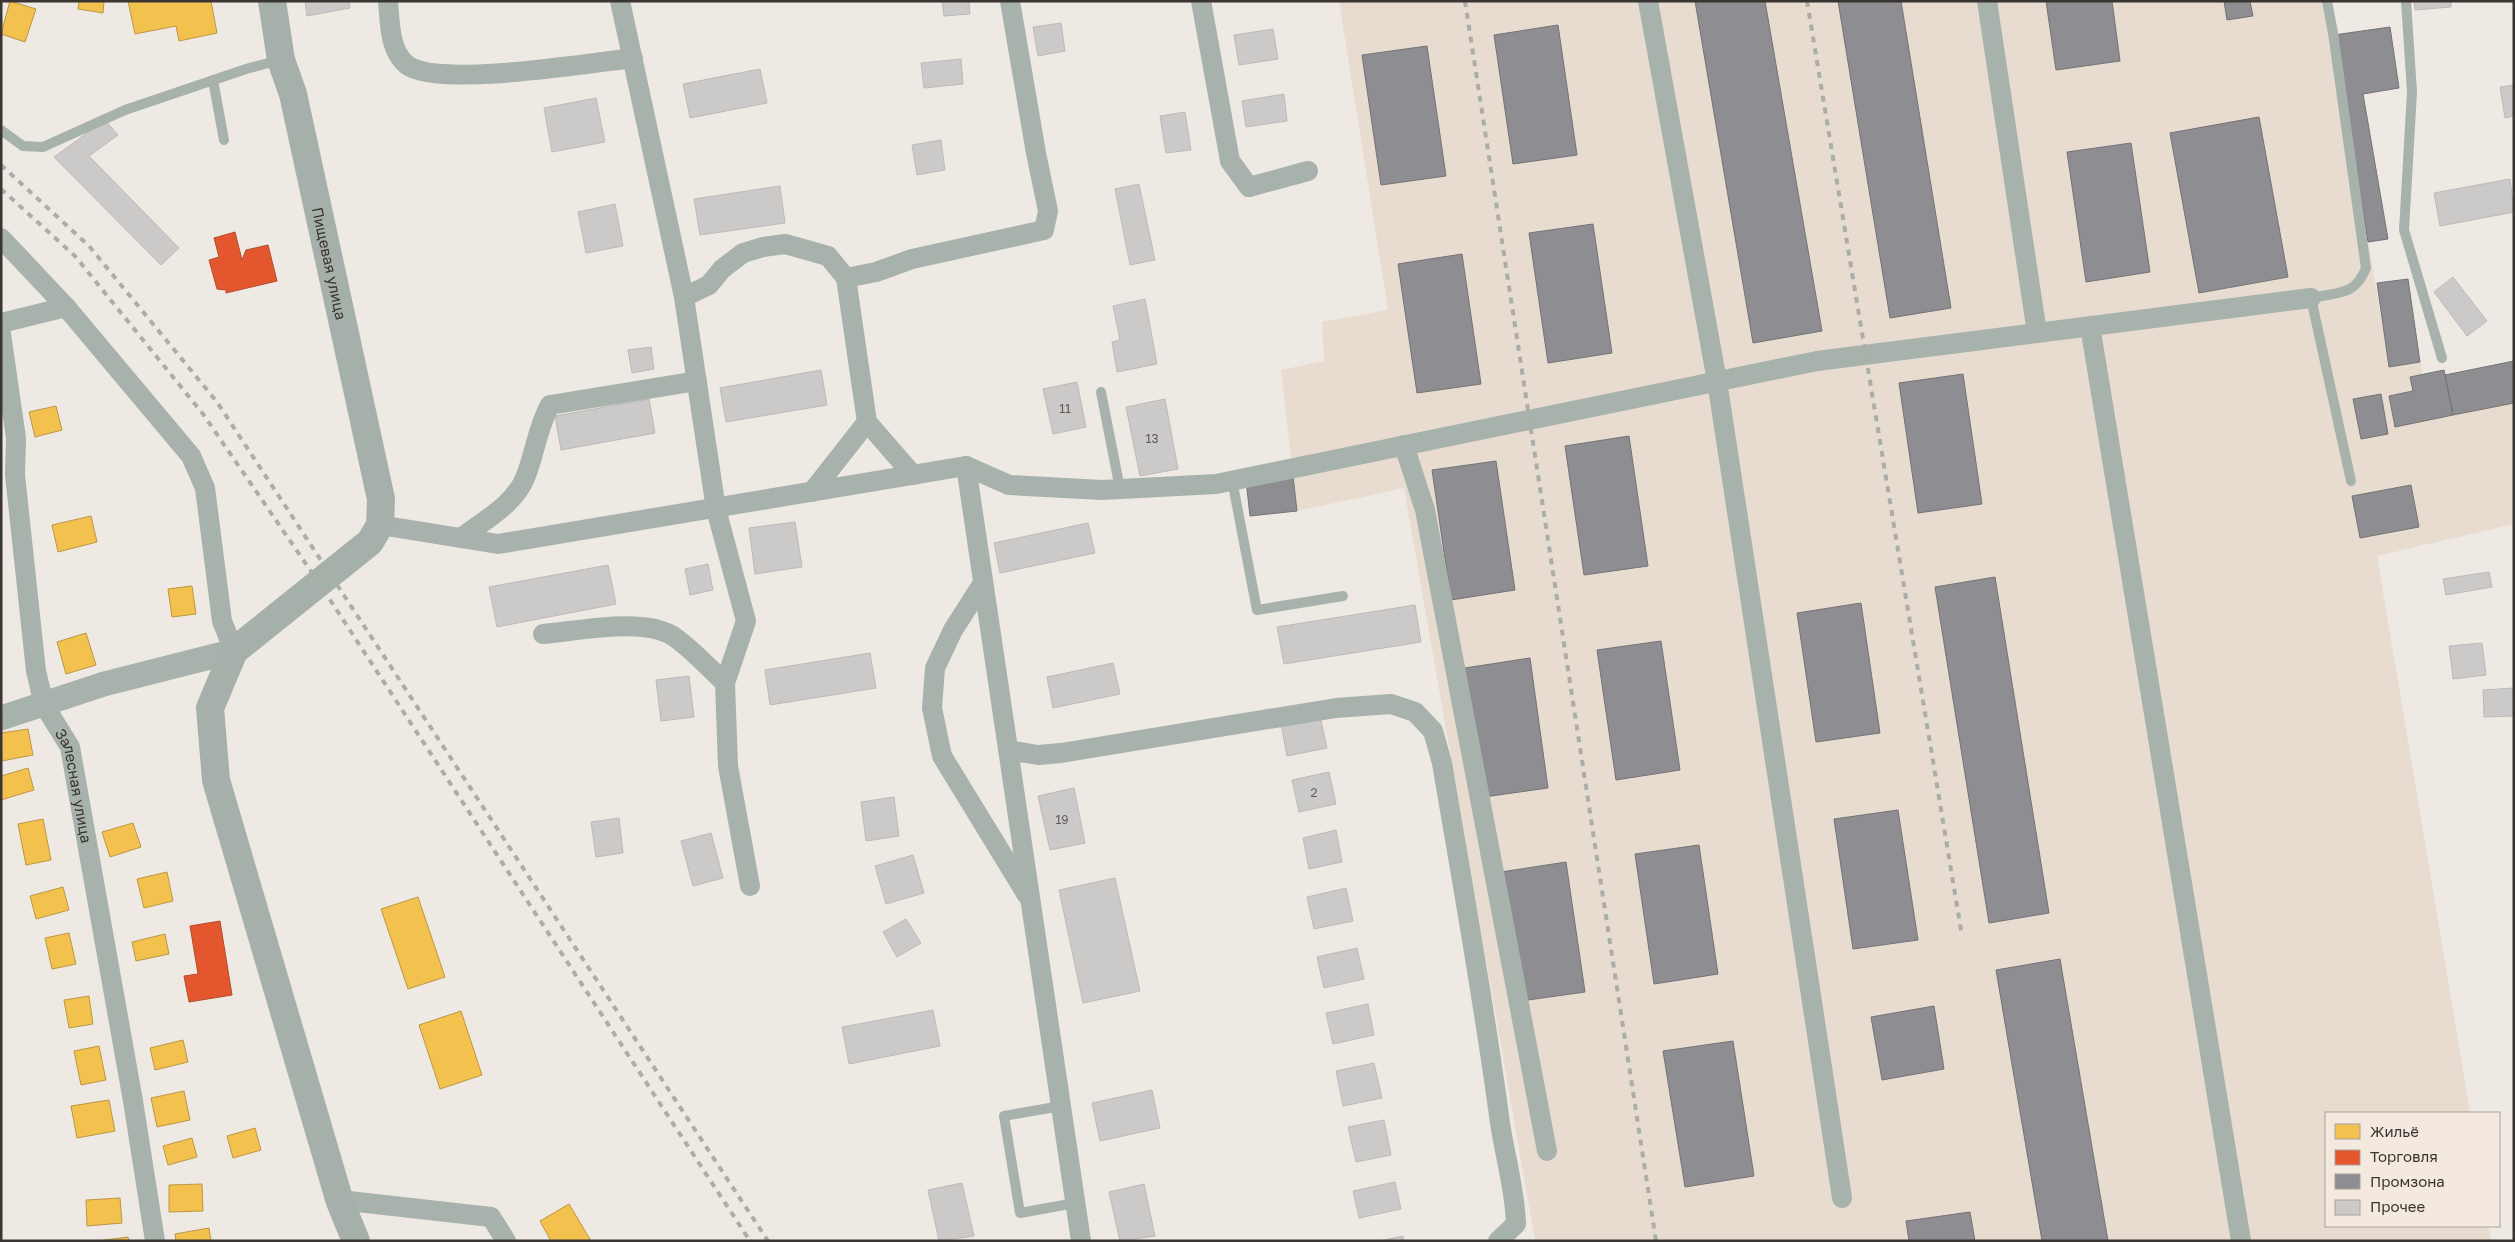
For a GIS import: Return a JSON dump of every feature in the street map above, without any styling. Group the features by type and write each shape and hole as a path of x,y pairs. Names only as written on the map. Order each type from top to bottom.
{"main road":[{"name":"Пищевая улица","path":"272,1 281,60 293,94 381,499 380,525"},
{"path":"356,1241 340,1200 216,780 210,708 234,651 370,542 380,525"}],"street":[{"path":"388,1 391,37 397,52 407,65 424,73 490,75 633,58"},
{"path":"620,1 684,297 716,509 746,621 726,683 728,766 750,886"},
{"path":"846,278 876,272 912,259 1044,230 1048,211 1010,1"},
{"path":"1201,1 1230,161 1249,187 1308,172"},
{"path":"1648,1 1717,381 1842,1198"},
{"path":"1987,1 2036,333"},
{"path":"1,238 66,307 191,456 205,488 222,621 234,651 104,684 1,718"},
{"path":"684,297 709,285 722,269 743,253 763,247 785,244 828,256 846,278 867,422 913,475"},
{"path":"380,525 498,544 966,466 1008,485 1120,489 1216,484 1817,361 2311,298"},
{"path":"1,323 66,307"},
{"path":"2090,326 2241,1241"},
{"name":"Залесная улица","path":"1,334 7,410 16,438 15,474 36,670 44,705 70,747 133,1100 155,1241"},
{"path":"461,538 512,498 524,479 543,419 550,405 697,381"},
{"path":"812,492 867,422"},
{"path":"1404,445 1425,510 1547,1152"},
{"path":"966,466 1081,1241"},
{"path":"984,583 952,630 935,668 932,708 942,756 1031,902"},
{"path":"543,634 632,626 652,629 673,636 726,683"},
{"path":"1008,750 1038,755 1061,753 1336,708 1391,704 1415,712 1433,731 1442,762 1494,1076 1505,1161 1515,1197 1516,1224 1498,1241"},
{"path":"340,1200 491,1217 506,1241"}],"lane":[{"path":"2327,1 2366,268 2361,281 2354,288 2311,298 2351,482"},
{"path":"2406,1 2412,92 2404,230 2442,358"},
{"path":"1,130 24,146 43,147 124,110 213,80 281,60"},
{"path":"213,80 224,140"},
{"path":"1101,392 1120,489"},
{"path":"1232,480 1257,610 1342,596"},
{"path":"1061,1106 1004,1116 1020,1213 1075,1203"}],"shaded area":[{"path":"1339,1 2329,1 2389,367 2420,362 2423,375 2413,391 2389,396 2394,426 2514,403 2514,524 2377,556 2470,1112 2325,1112 2325,1227 2488,1227 2491,1241 1535,1241 1404,488 1297,511 1250,516 1246,480 1293,475 1281,370 1324,361 1322,322 1388,310"}],"building: Жильё":[{"path":"10,1 36,9 25,42 1,34"},
{"path":"79,1 104,1 103,13 78,9"},
{"path":"128,1 211,1 217,33 179,41 176,26 135,34"},
{"path":"56,406 62,430 35,437 29,412"},
{"path":"91,516 97,542 58,552 52,525"},
{"path":"192,586 196,614 172,617 168,589"},
{"path":"86,633 96,665 66,674 57,642"},
{"path":"28,729 33,755 2,761 1,733"},
{"path":"28,768 34,790 1,800 1,776"},
{"path":"43,819 51,860 26,865 18,824"},
{"path":"133,823 141,847 110,857 102,832"},
{"path":"167,872 173,901 144,908 137,879"},
{"path":"63,887 69,910 36,919 30,896"},
{"path":"418,897 445,977 408,989 381,909"},
{"path":"69,933 76,964 52,969 45,938"},
{"path":"165,934 169,954 136,961 132,942"},
{"path":"89,996 93,1024 69,1028 64,1000"},
{"path":"461,1011 482,1075 440,1089 419,1025"},
{"path":"183,1040 188,1062 155,1070 150,1048"},
{"path":"99,1046 106,1080 81,1085 74,1051"},
{"path":"184,1091 190,1120 157,1127 151,1098"},
{"path":"109,1100 115,1131 77,1138 71,1106"},
{"path":"255,1128 261,1150 233,1158 227,1136"},
{"path":"192,1138 197,1157 168,1165 163,1146"},
{"path":"202,1184 203,1211 169,1212 169,1185"},
{"path":"120,1198 122,1223 87,1226 86,1200"},
{"path":"569,1204 591,1241 551,1241 540,1221"},
{"path":"209,1228 211,1241 176,1241 175,1234"},
{"path":"128,1237 129,1241 97,1241"}],"building: Торговля":[{"path":"235,232 242,260 246,250 268,245 277,281 226,293 226,290 217,289 209,260 219,257 214,238"},
{"path":"220,921 232,995 189,1002 184,976 198,974 190,926"}],"building: Промзона":[{"path":"1695,1 1765,1 1822,331 1753,343"},
{"path":"1838,1 1901,1 1951,308 1890,318"},
{"path":"2046,1 2112,1 2120,61 2056,70"},
{"path":"2224,1 2250,1 2253,16 2227,20"},
{"path":"1558,25 1577,155 1513,164 1494,35"},
{"path":"2390,27 2399,88 2363,94 2388,239 2368,242 2334,35"},
{"path":"1427,46 1446,176 1381,185 1362,55"},
{"path":"2259,117 2288,277 2199,293 2170,133"},
{"path":"2131,143 2150,272 2086,282 2067,152"},
{"path":"1593,224 1612,353 1548,363 1529,233"},
{"path":"1462,254 1481,384 1417,393 1398,264"},
{"path":"2408,279 2420,362 2389,367 2377,283"},
{"path":"2514,361 2514,403 2453,415 2445,375"},
{"path":"2444,370 2453,415 2395,427 2389,396 2413,391 2410,377"},
{"path":"1963,374 1982,504 1918,513 1899,383"},
{"path":"2381,394 2388,434 2361,439 2353,399"},
{"path":"1629,436 1648,566 1584,575 1565,446"},
{"path":"1496,461 1515,590 1451,600 1432,470"},
{"path":"1293,476 1297,511 1250,516 1246,480"},
{"path":"2411,485 2419,527 2360,538 2352,496"},
{"path":"1995,577 2049,913 1989,923 1935,587"},
{"path":"1861,603 1880,733 1816,742 1797,613"},
{"path":"1661,641 1680,770 1616,780 1597,650"},
{"path":"1530,658 1548,788 1484,797 1465,668"},
{"path":"1898,810 1918,940 1853,949 1834,819"},
{"path":"1699,845 1718,974 1654,984 1635,854"},
{"path":"1566,862 1585,992 1521,1001 1501,872"},
{"path":"2060,959 2108,1241 2042,1241 1996,970"},
{"path":"1934,1006 1944,1069 1882,1080 1871,1017"},
{"path":"1733,1041 1754,1176 1685,1187 1663,1051"},
{"path":"1970,1212 1975,1241 1909,1241 1906,1221"}],"building: Прочее":[{"path":"305,1 349,1 350,8 307,16"},
{"path":"942,1 969,1 970,14 944,16"},
{"path":"2414,1 2451,1 2451,7 2415,10"},
{"path":"1061,23 1065,51 1038,56 1033,27"},
{"path":"1273,29 1278,59 1239,65 1234,35"},
{"path":"961,59 963,84 924,88 921,63"},
{"path":"760,69 767,103 690,118 683,84"},
{"path":"2514,85 2514,116 2505,118 2500,87"},
{"path":"1284,94 1287,121 1246,127 1242,101"},
{"path":"596,98 605,142 552,152 544,108"},
{"path":"1185,112 1191,150 1166,153 1160,116"},
{"path":"105,120 118,135 89,156 179,248 161,265 54,157"},
{"path":"941,140 945,170 917,175 912,145"},
{"path":"2510,179 2514,212 2440,226 2434,193"},
{"path":"1139,184 1155,260 1130,265 1115,189"},
{"path":"780,186 785,223 700,235 694,199"},
{"path":"615,204 623,246 586,253 578,212"},
{"path":"2453,277 2487,321 2467,336 2434,292"},
{"path":"1145,299 1157,364 1117,372 1112,342 1120,340 1113,306"},
{"path":"651,347 654,369 632,373 628,350"},
{"path":"821,370 827,405 726,422 720,388"},
{"path":"1077,382 1086,427 1053,434 1043,389"},
{"path":"649,399 655,433 561,450 555,416"},
{"path":"1165,399 1178,469 1140,476 1126,407"},
{"path":"795,522 802,567 755,574 749,528"},
{"path":"1088,523 1095,553 1000,573 994,543"},
{"path":"708,564 713,590 690,595 685,569"},
{"path":"608,565 616,604 497,627 489,587"},
{"path":"2489,572 2492,587 2446,595 2443,579"},
{"path":"1415,605 1421,642 1284,664 1277,627"},
{"path":"2482,643 2486,675 2453,679 2449,646"},
{"path":"870,653 876,688 770,705 765,670"},
{"path":"1113,663 1120,694 1053,708 1047,677"},
{"path":"689,676 694,717 661,721 656,680"},
{"path":"2514,688 2514,716 2484,717 2483,690"},
{"path":"1320,716 1327,748 1287,756 1281,724"},
{"path":"1329,772 1336,804 1299,812 1292,780"},
{"path":"1074,788 1085,843 1050,850 1038,796"},
{"path":"894,797 899,836 866,841 861,802"},
{"path":"619,818 623,853 596,857 591,822"},
{"path":"1336,830 1342,862 1309,869 1303,838"},
{"path":"711,833 723,878 693,886 681,841"},
{"path":"913,855 924,893 886,904 875,866"},
{"path":"1115,878 1140,991 1083,1003 1059,890"},
{"path":"1346,888 1353,921 1314,929 1307,897"},
{"path":"906,919 921,943 897,957 883,932"},
{"path":"1357,948 1364,979 1324,988 1317,957"},
{"path":"1368,1004 1374,1035 1333,1044 1326,1013"},
{"path":"933,1010 940,1046 849,1064 842,1027"},
{"path":"1374,1063 1382,1098 1343,1106 1336,1071"},
{"path":"1152,1090 1160,1128 1100,1141 1092,1103"},
{"path":"1384,1120 1391,1155 1356,1162 1348,1127"},
{"path":"1395,1182 1401,1209 1359,1218 1353,1191"},
{"path":"962,1183 974,1236 939,1241 928,1190"},
{"path":"1144,1184 1155,1236 1120,1241 1109,1192"},
{"path":"1403,1236 1404,1241 1380,1241"}],"railway":[{"path":"1465,1 1656,1241"},
{"path":"1807,1 1962,936"},
{"path":"1,165 89,246 217,402 768,1241"},
{"path":"1,189 75,256 203,414 319,583 750,1241"}]}
